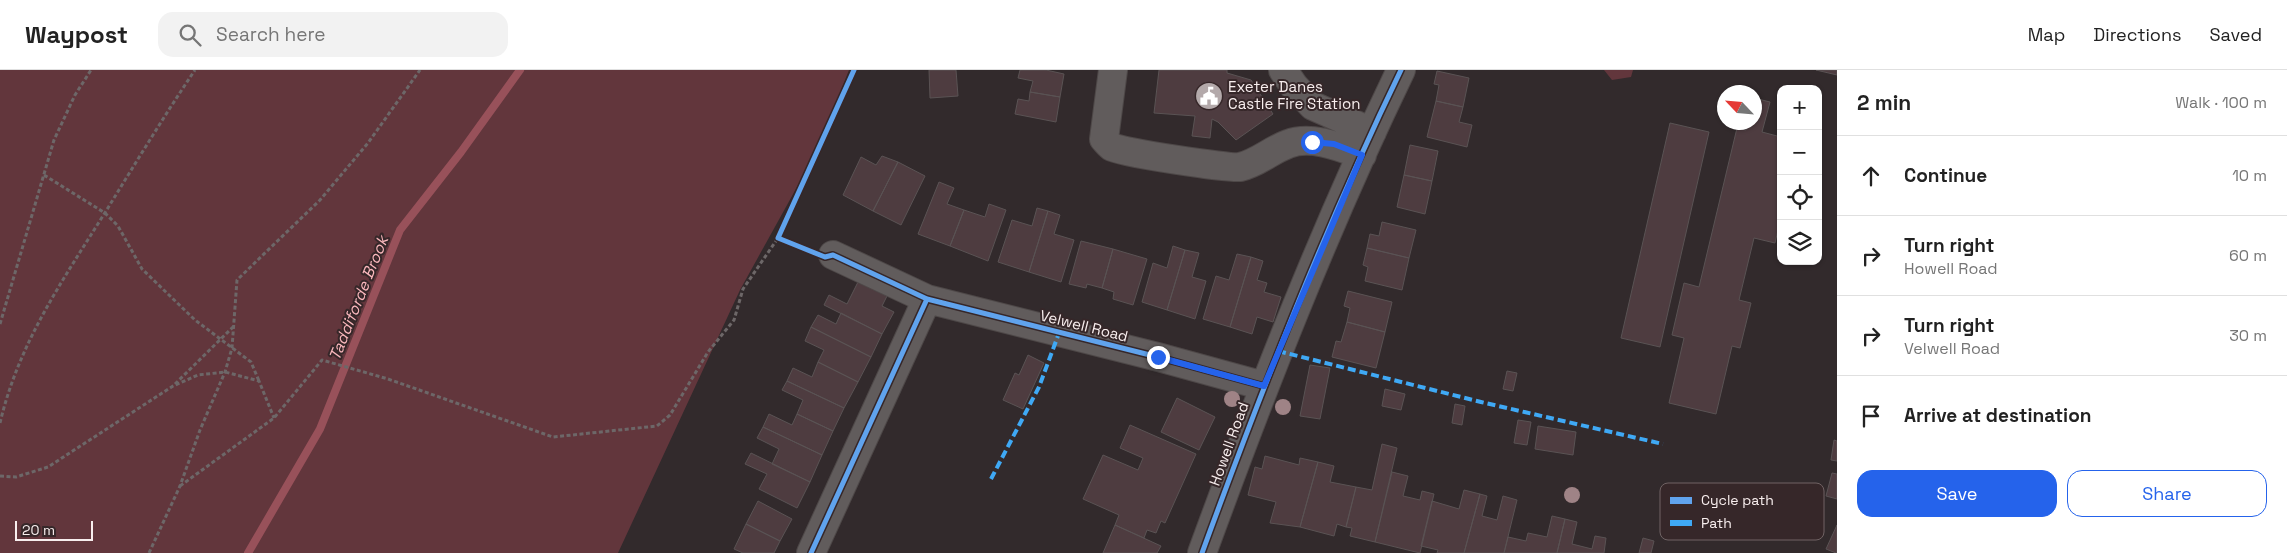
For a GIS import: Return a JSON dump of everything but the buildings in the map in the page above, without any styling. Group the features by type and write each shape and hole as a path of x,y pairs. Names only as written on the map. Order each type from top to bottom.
{"street":[{"path":"1112,70 1104,139 1112,148 1153,156 1239,168 1262,158 1288,143 1367,144"},
{"path":"1283,70 1294,86 1313,106 1367,144"},
{"name":"Howell Road","path":"1202,553 1264,386 1396,72"},
{"name":"Velwell Road","path":"833,255 927,299 1158,357 1264,386"},
{"path":"811,553 927,299"}],"path":[{"path":"0,324 54,140 75,95 91,70"},
{"path":"0,423 6,398 30,336 71,264 195,70"},
{"path":"149,553 180,486 225,372 232,348 237,280 320,200 368,142 420,70"},
{"path":"44,175 105,213 118,226 142,269 195,320 251,362 274,418"},
{"path":"180,486 274,418 322,360 388,379 553,437 657,426 670,415 708,352 734,320 743,289 782,230"},
{"path":"778,238 786,241"},
{"path":"173,386 222,340 234,326"},
{"path":"0,476 16,477 48,467 173,386 198,375 225,372 259,381"}],"shaded area":[{"path":"0,70 849,70 818,149 740,290 618,553 0,553"},
{"path":"1604,70 1633,70 1631,77 1612,80"}],"waterway":[{"name":"Taddiforde Brook","path":"248,553 320,429 400,230 461,152 520,70"}],"marked path":[{"path":"991,479 1039,387 1059,333"},
{"path":"1278,351 1481,402 1663,444"}],"cycle path":[{"path":"854,70 778,238 825,257 833,255 927,299 1158,357 1264,386"},
{"path":"1202,553 1295,309 1346,189 1401,70"},
{"path":"811,553 927,299"}],"place":[{"name":"Exeter Danes Castle Fire Station","path":"1209,96"}],"route":[{"path":"1158,357 1264,386 1362,155 1334,144 1312,142"}]}
